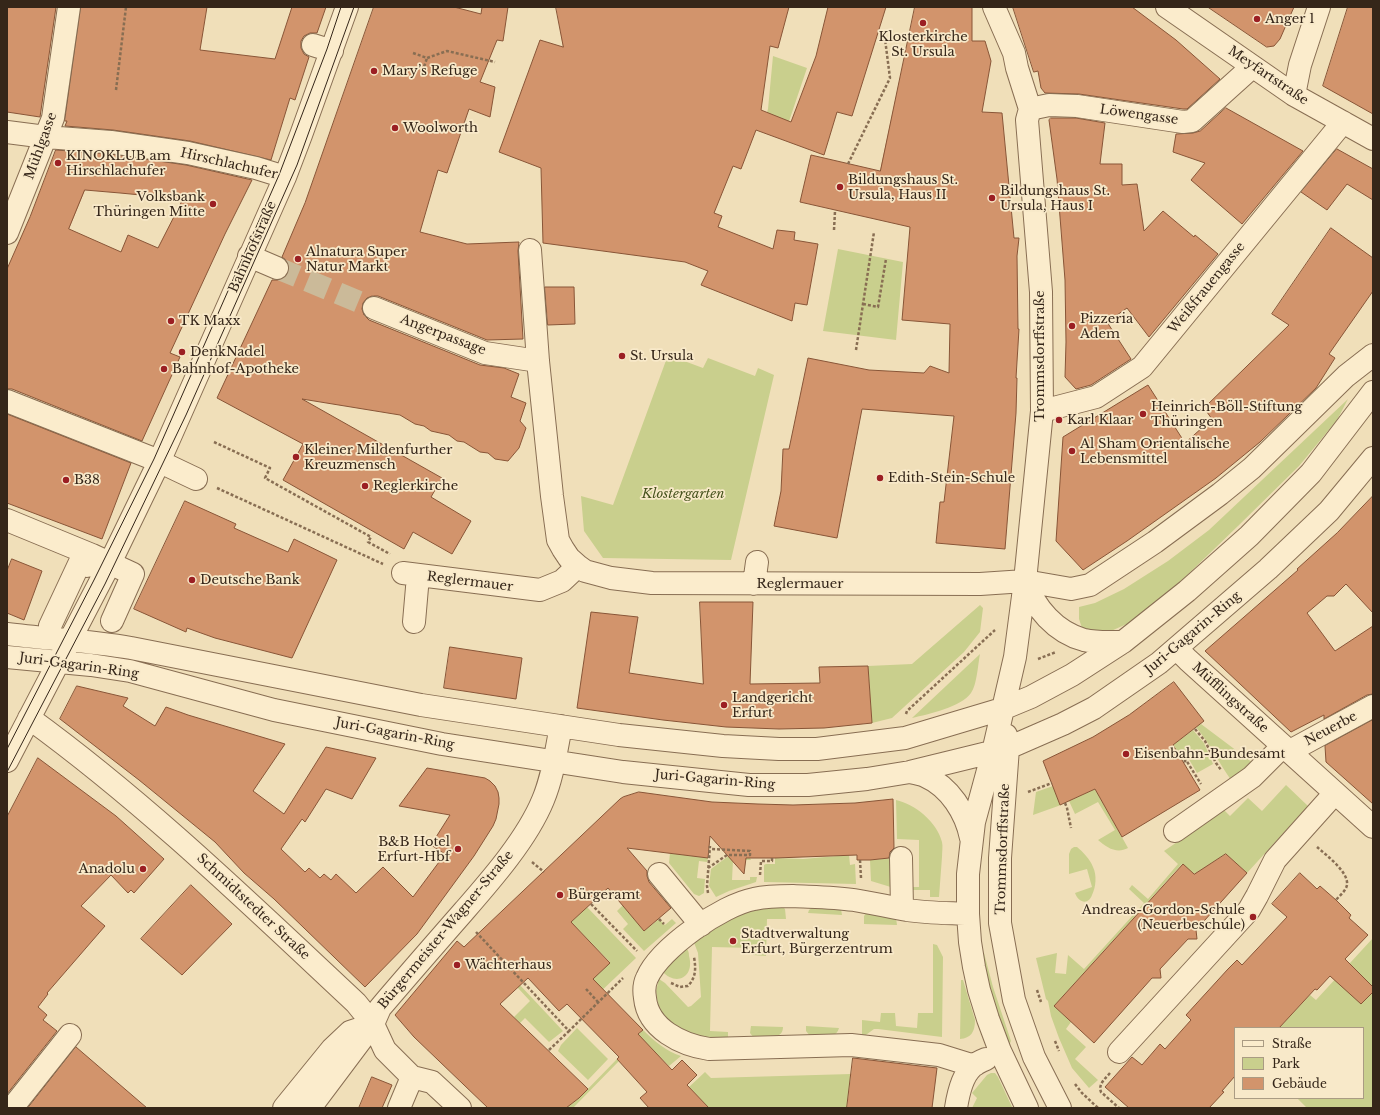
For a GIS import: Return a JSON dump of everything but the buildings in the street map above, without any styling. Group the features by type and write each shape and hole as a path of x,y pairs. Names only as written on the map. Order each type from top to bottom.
{"street":[{"name":"Mühlgasse","path":"7,233 54,118 68,7"},
{"name":"Bahnhofstraße","path":"7,761 91,598 101,559 159,462 285,177 301,135 322,48 347,7"},
{"name":"Trommsdorffstraße","path":"994,7 1014,53 1017,68 1030,109 1027,120 1041,292 1042,411 1022,606 1012,671 1002,709 1000,750 1000,923 1014,1000 1034,1057 1060,1108"},
{"name":"Meyfartstraße","path":"1167,7 1294,95 1373,139"},
{"path":"1294,95 1300,65 1319,7"},
{"name":"Löwengasse","path":"1030,109 1049,105 1077,106 1183,122 1192,121 1252,67"},
{"name":"Weißfrauengasse","path":"1042,411 1096,397 1142,367 1343,122"},
{"name":"Hirschlachufer","path":"7,132 46,137 111,142 188,153 256,168 285,177"},
{"name":"Reglermauer","path":"530,250 538,360 558,540 563,549 578,566 585,571 611,578 652,583 980,584 1025,581"},
{"path":"250,256 277,268"},
{"name":"Angerpassage","path":"374,308 485,353 538,360"},
{"path":"1025,581 1071,589 1090,585 1121,565 1191,516 1252,468 1346,376 1373,354"},
{"name":"Juri-Gagarin-Ring","path":"7,634 101,643 132,648 421,705 619,735 723,746 780,749 816,749 905,738 1002,709 1031,697 1072,675 1123,642 1187,591 1249,536 1311,473 1373,392"},
{"path":"7,401 159,462 196,479"},
{"name":"Juri-Gagarin-Ring","path":"7,657 54,670 91,665 130,671 274,710 442,744 554,762 622,772 749,785 808,786 833,784 910,772 1000,750 1062,724 1094,708 1177,649 1268,569 1329,511 1373,458"},
{"path":"7,520 133,574 115,615 91,598 68,589"},
{"path":"50,626 80,562 87,566 101,559"},
{"path":"754,584 757,562"},
{"name":"Reglermauer","path":"410,575 531,584 540,590 562,581 578,566"},
{"path":"410,575 414,622"},
{"path":"1025,581 1037,606 1053,624 1062,630 1083,640 1123,642"},
{"name":"Müfflingstraße","path":"1177,649 1373,827"},
{"name":"Neuerbe","path":"1176,831 1235,790 1286,749 1373,706"},
{"name":"Schmidtstedter Straße","path":"30,718 119,787 202,859 356,1003 373,1024 385,1050 412,1077"},
{"name":"Bürgermeister-Wagner-Straße","path":"310,1108 373,1024 380,1008 491,880 530,825 543,800 554,762 561,726"},
{"name":"Trommsdorffstraße","path":"1000,750 974,822 968,874 970,942 978,984 988,1019 1000,1051 1028,1108"},
{"path":"910,772 934,781 947,791 965,818 969,826 972,839"},
{"path":"1119,1052 1249,910 1275,860 1335,793"},
{"path":"900,858 905,909"},
{"path":"659,874 701,925"},
{"path":"968,914 905,909 846,899 799,896 767,896 739,903 701,925 674,946 652,968 646,978 645,986 646,1003 649,1012 656,1023 666,1032 685,1043 695,1046 709,1048 851,1045 939,1055 968,1064 975,1064"},
{"path":"284,1108 332,1049 350,1032 373,1024"},
{"path":"12,1108 70,1035"},
{"path":"956,1108 964,1078 970,1068 975,1064 1000,1051 1010,1048 1025,1050 1034,1057"},
{"path":"399,1108 412,1077 432,1082 460,1108"}],"path":[{"path":"116,90 126,7"},
{"path":"848,164 890,78 884,39"},
{"path":"413,53 427,58 447,51 495,62"},
{"path":"421,76 427,58"},
{"path":"834,230 836,211"},
{"path":"856,350 874,232"},
{"path":"863,304 878,307 886,259"},
{"path":"214,442 270,468 265,478 371,537 368,542 391,554"},
{"path":"196,479 410,575"},
{"path":"904,718 907,711 1022,606"},
{"path":"1195,729 1205,741 1216,763 1235,790"},
{"path":"1184,762 1186,760 1213,805"},
{"path":"1025,793 1052,783"},
{"path":"1065,803 1071,828"},
{"path":"1300,832 1342,871 1345,876 1347,885 1346,889 1336,900"},
{"path":"708,868 727,855 750,855 750,851 710,847 708,868 707,886 709,896"},
{"path":"760,881 760,861 772,861 772,858"},
{"path":"860,860 862,882"},
{"path":"591,904 652,968"},
{"path":"1036,985 1042,1006"},
{"path":"586,989 598,1002"},
{"path":"549,1050 569,1030"},
{"path":"1054,1040 1059,1053"},
{"path":"1119,1052 1111,1072 1102,1082 1100,1088 1102,1092 1119,1108"},
{"path":"1072,1079 1082,1093 1098,1108"}],"green space":[{"path":"773,56 807,68 783,139 762,129 768,109"},
{"path":"838,249 903,262 896,340 823,331"},
{"name":"Klostergarten","path":"668,355 703,368 708,358 755,376 758,368 774,375 731,560 603,558 584,531 581,496 613,505"},
{"path":"1348,399 1337,420 1299,466 1182,580 1129,623 1111,631 1094,633 1082,628 1079,619 1079,607 1095,603 1124,589 1168,561 1209,530"},
{"path":"980,605 983,608 980,632 964,652 892,718 872,723 868,666 912,664"},
{"path":"980,654 975,685 971,693 966,698 944,709 912,718"},
{"path":"1201,724 1253,763 1231,780 1196,727"},
{"path":"1193,730 1204,743 1213,764 1197,773 1187,756 1182,759 1173,745"},
{"path":"1286,785 1308,806 1247,873 1226,854 1194,874 1182,864 1054,1006 1071,1022 1066,1029 1086,1047 1075,1059 1098,1080 1089,1088 1072,1068 1059,1038 1051,1016 1048,1001 1046,999 1036,958 1057,953 1055,973 1066,974 1068,955 1084,969 1144,903 1129,889 1132,885 1148,899 1178,864 1164,851 1224,810 1230,816 1248,798 1262,811"},
{"path":"1053,786 1061,805 1033,815 1036,792"},
{"path":"1095,789 1128,848 1124,850 1112,849 1098,840 1115,830 1098,802 1075,814 1069,801"},
{"path":"896,800 910,805 918,810 930,821 939,835 942,842 942,847 939,897 930,897 930,890 909,890 909,887 919,887 919,840 897,839"},
{"path":"1077,847 1088,858 1092,864 1095,874 1096,881 1093,892 1086,902 1078,899 1075,893 1092,887 1087,869 1069,874 1069,854 1071,849"},
{"path":"670,853 708,858 707,862 699,861 697,878 705,879 704,893 699,896 694,894 669,863"},
{"path":"849,855 850,865 855,864 856,884 764,882 764,865 775,864 775,858 803,859"},
{"path":"727,857 750,858 751,860 733,860 732,880 750,880 750,877 757,877 756,882 716,897 709,886 711,869"},
{"path":"894,858 894,888 871,881 870,860"},
{"path":"623,905 644,931 659,919 665,925 672,919 676,923 644,951 623,929 628,924 617,911"},
{"path":"782,906 785,909 786,919 767,919 766,956 753,955 752,948 712,947 710,1031 728,1032 728,1042 695,1041 666,1020 658,1005 656,991 659,979 665,983 688,1007 701,997 698,953 693,940 718,924 753,909"},
{"path":"815,906 841,909 842,915 808,913 809,910"},
{"path":"587,907 636,958 596,996 586,985 610,962 571,922"},
{"path":"867,912 896,918 897,925 864,924 864,916"},
{"path":"475,937 563,1031 549,1042 525,1018 520,1023 514,1017 530,1001 518,988 495,969"},
{"path":"1373,938 1373,1108 1307,1108 1298,1099 1364,1099 1364,1027 1280,1027 1310,995 1316,1000"},
{"path":"933,944 937,945 943,957 942,1037 874,1029 863,1037 862,1020 880,1022 881,1013 895,1013 896,1026 917,1028 918,1013 933,1013"},
{"path":"686,948 689,952 690,963 687,974 678,979 667,976 662,971"},
{"path":"984,953 993,987 1011,1041 1010,1043 1006,1044 978,954"},
{"path":"961,980 963,980 975,1020 972,1034 960,1039"},
{"path":"751,1026 783,1027 780,1034 776,1036 768,1038 754,1038 750,1033"},
{"path":"806,1026 839,1028 835,1034 823,1037 810,1036 806,1031"},
{"path":"577,1028 608,1059 588,1080 558,1051 561,1045"},
{"path":"643,1030 660,1045 681,1056 669,1066 640,1037 619,1057 617,1055"},
{"path":"617,1059 619,1061 573,1108 566,1108 579,1098"},
{"path":"705,1072 711,1078 851,1074 847,1108 709,1108 689,1087"},
{"path":"995,1073 998,1077 1012,1107 1011,1108 972,1108 977,1098 972,1093 987,1075"}],"tunnel":[{"path":"277,268 374,308"}],"tram line":[{"path":"7,749 154,459 279,175 327,49 341,7"},
{"path":"7,772 105,584 186,415 297,165 354,7"}],"place":[{"name":"Anger 1","path":"1257,19"},
{"name":"Klosterkirche St. Ursula","path":"923,23"},
{"name":"Mary’s Refuge","path":"374,71"},
{"name":"Woolworth","path":"395,128"},
{"name":"KINOKLUB am Hirschlachufer","path":"58,163"},
{"name":"Bildungshaus St. Ursula, Haus II","path":"840,187"},
{"name":"Bildungshaus St. Ursula, Haus I","path":"992,198"},
{"name":"Volksbank Thüringen Mitte","path":"213,204"},
{"name":"Alnatura Super Natur Markt","path":"298,259"},
{"name":"TK Maxx","path":"171,321"},
{"name":"Pizzeria Adem","path":"1072,326"},
{"name":"DenkNadel","path":"182,352"},
{"name":"St. Ursula","path":"622,356"},
{"name":"Bahnhof-Apotheke","path":"164,369"},
{"name":"Heinrich-Böll-Stiftung Thüringen","path":"1143,414"},
{"name":"Karl Klaar","path":"1059,420"},
{"name":"Al Sham Orientalische Lebensmittel","path":"1072,451"},
{"name":"Kleiner Mildenfurther Kreuzmensch","path":"296,457"},
{"name":"Edith-Stein-Schule","path":"880,478"},
{"name":"B38","path":"66,480"},
{"name":"Reglerkirche","path":"365,486"},
{"name":"Deutsche Bank","path":"192,580"},
{"name":"Landgericht Erfurt","path":"724,705"},
{"name":"Eisenbahn-Bundesamt","path":"1126,754"},
{"name":"B&B Hotel Erfurt-Hbf","path":"458,849"},
{"name":"Anadolu","path":"143,869"},
{"name":"Bürgeramt","path":"560,895"},
{"name":"Andreas-Gordon-Schule (Neuerbeschule)","path":"1253,917"},
{"name":"Stadtverwaltung Erfurt, Bürgerzentrum","path":"733,941"},
{"name":"Wächterhaus","path":"457,965"}]}
